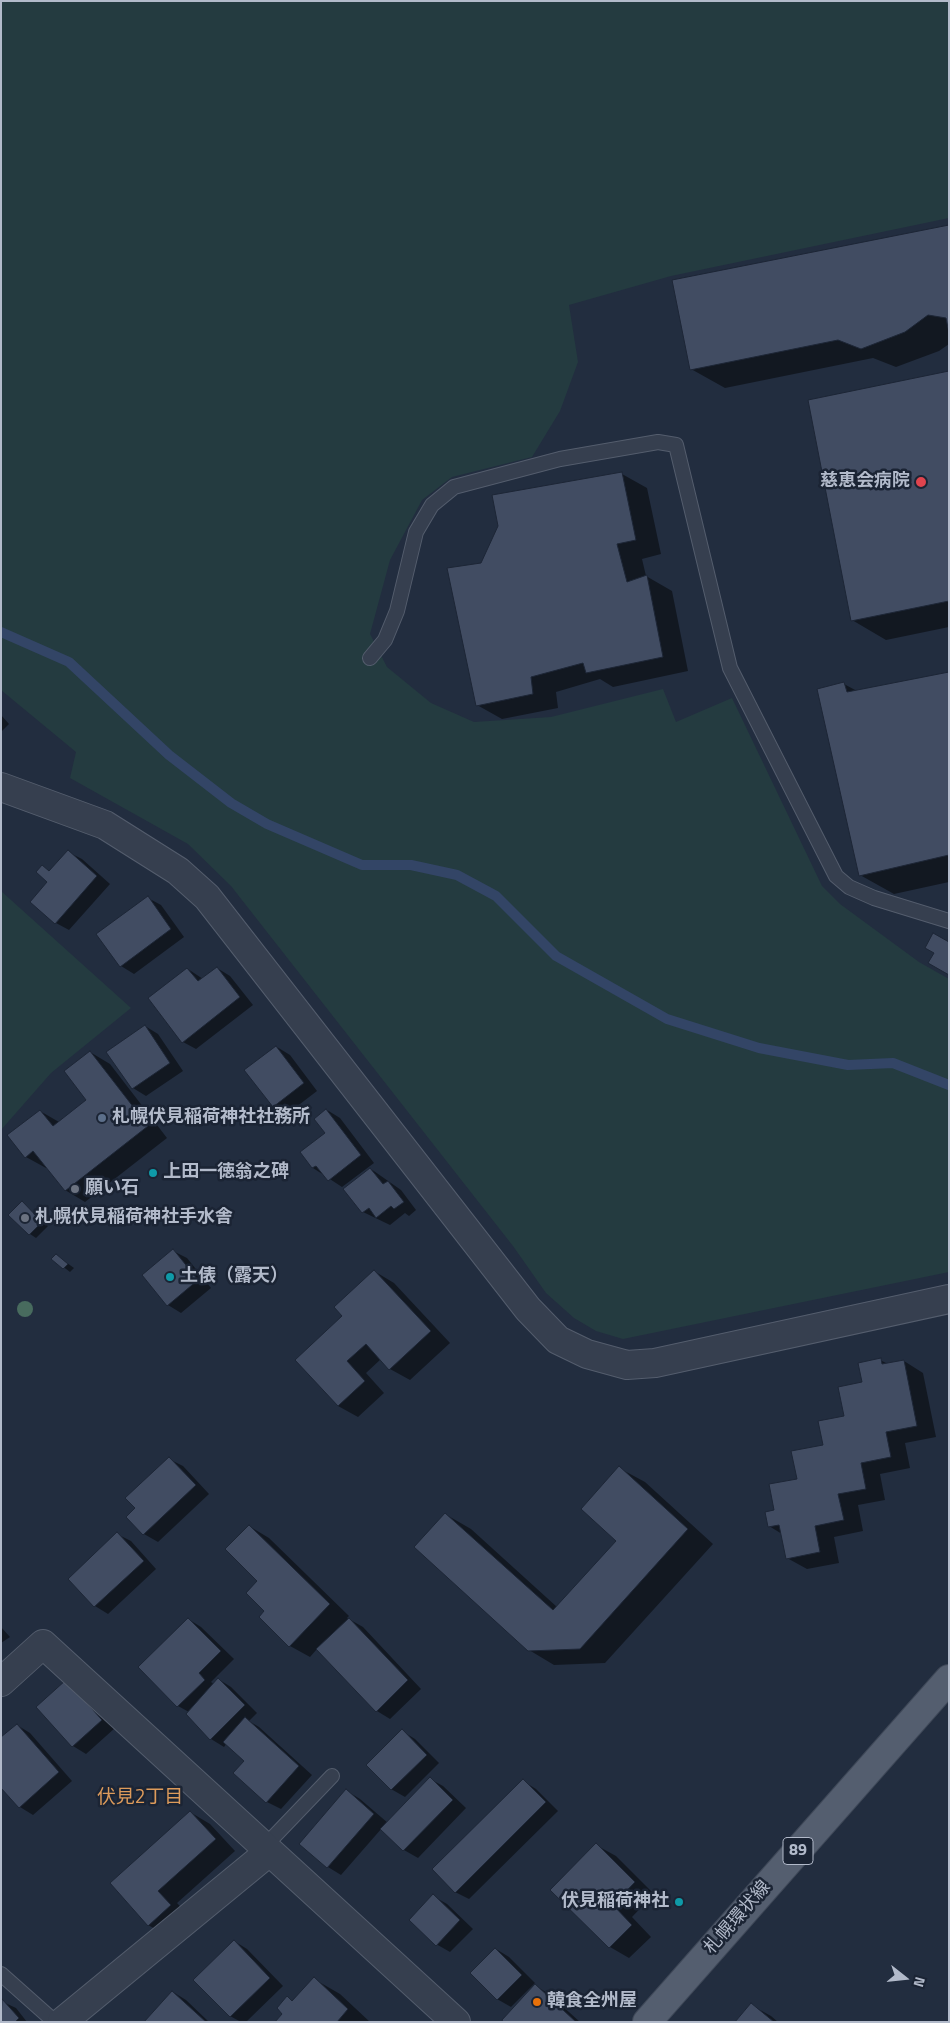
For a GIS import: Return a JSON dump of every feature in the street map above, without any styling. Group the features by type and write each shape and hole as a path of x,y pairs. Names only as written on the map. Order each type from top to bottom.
{"main road":[{"name":"札幌環状線","path":"647,2022 949,1679"}],"street":[{"path":"1,787 105,825 178,871 207,897 528,1309 558,1340 587,1354 627,1366 655,1363 949,1300"},
{"path":"1,1682 43,1644 456,2022"},
{"path":"62,2022 266,1849"}],"lane":[{"path":"370,658 385,640 397,611 416,532 432,505 454,487 560,459 658,442 676,445 730,668 836,876 849,888 874,898 949,920"},
{"path":"266,1849 332,1776"},
{"path":"1,1974 55,2022"}],"green space":[{"path":"1,1 949,1 949,218 671,276 569,305 578,362 560,411 532,457 452,477 422,500 390,560 370,634 387,667 431,703 474,722 551,717 663,689 676,722 732,698 822,886 840,904 919,962 949,979 949,1272 623,1339 596,1331 574,1318 546,1293 513,1246 231,886 188,844 70,778 76,752 1,690"},
{"path":"1,891 131,1008 51,1073 1,1130"}],"building":[{"path":"949,225 949,333 946,318 928,315 905,332 861,349 838,340 690,370 672,280"},
{"path":"949,371 949,601 851,621 808,400"},
{"path":"622,472 636,540 617,544 627,582 647,575 663,657 586,673 583,663 531,677 533,694 476,706 447,568 481,563 498,526 492,495"},
{"path":"949,672 949,855 859,876 817,689 844,682 847,692"},
{"path":"68,850 97,876 55,924 30,902 47,882 36,872 42,865 49,871"},
{"path":"148,896 171,929 120,967 96,934"},
{"path":"933,933 949,942 949,975 928,963 934,953 925,948"},
{"path":"217,967 240,997 182,1043 148,998 187,968 198,981"},
{"path":"145,1025 170,1063 132,1089 106,1052"},
{"path":"276,1046 304,1083 273,1107 244,1070"},
{"name":"札幌伏見稲荷神社社務所","path":"90,1051 148,1126 65,1191 33,1151 25,1158 7,1135 40,1110 53,1126 86,1100 64,1071"},
{"path":"326,1109 361,1155 328,1181 316,1166 312,1168 300,1152 325,1133 314,1119"},
{"path":"370,1168 383,1184 388,1181 404,1202 394,1209 391,1206 376,1218 369,1208 362,1213 343,1189"},
{"name":"札幌伏見稲荷神社手水舎","path":"22,1201 42,1222 29,1235 8,1215"},
{"name":"土俵（露天）","path":"173,1249 198,1280 167,1306 142,1275"},
{"path":"56,1254 68,1264 63,1269 51,1259"},
{"path":"374,1270 431,1331 389,1370 366,1344 347,1361 365,1381 338,1406 295,1360 342,1316 334,1307"},
{"path":"881,1358 882,1364 904,1360 917,1426 886,1432 891,1457 861,1463 866,1489 838,1494 844,1520 815,1526 820,1552 786,1559 779,1525 768,1527 765,1512 774,1510 769,1484 797,1479 791,1451 823,1445 818,1421 844,1416 838,1387 862,1382 858,1363"},
{"path":"169,1457 196,1485 143,1535 126,1517 135,1508 125,1498"},
{"path":"619,1466 688,1529 580,1649 528,1651 414,1547 445,1513 553,1610 616,1541 581,1509"},
{"path":"249,1525 330,1604 289,1647 259,1617 264,1611 246,1593 257,1581 225,1549"},
{"path":"117,1532 144,1561 94,1607 68,1579"},
{"path":"188,1618 221,1651 199,1673 205,1680 177,1707 138,1667"},
{"path":"349,1618 408,1680 376,1712 316,1649"},
{"path":"218,1678 245,1705 210,1740 186,1714"},
{"path":"66,1680 102,1720 72,1747 36,1707"},
{"path":"245,1717 299,1766 266,1803 233,1773 244,1761 223,1742"},
{"path":"17,1724 59,1772 19,1808 1,1788 1,1737"},
{"path":"402,1729 427,1755 391,1790 366,1765"},
{"path":"430,1777 453,1800 403,1851 380,1829"},
{"path":"523,1779 546,1802 455,1893 432,1869"},
{"path":"346,1789 374,1814 327,1868 299,1844"},
{"path":"190,1811 216,1839 158,1891 171,1905 148,1926 110,1883"},
{"path":"596,1843 635,1882 613,1905 632,1925 609,1948 550,1890"},
{"path":"433,1894 460,1920 436,1946 409,1920"},
{"path":"234,1940 270,1978 230,2017 193,1980"},
{"path":"495,1948 522,1975 497,2000 470,1973"},
{"path":"314,1977 348,2009 337,2022 275,2022 282,2014 277,2008 287,1996 292,2001"},
{"name":"韓食全州屋","path":"535,1984 576,2022 503,2022 502,2020"},
{"path":"172,1991 206,2022 144,2022"},
{"path":"2,1999 19,2018 15,2022 1,2022"},
{"path":"751,2003 774,2022 735,2022"}],"waterway":[{"path":"1,632 69,662 169,755 231,803 267,824 362,865 411,865 457,875 496,896 556,956 667,1019 759,1048 848,1065 893,1063 949,1085"}],"place":[{"name":"慈恵会病院","path":"921,482"},
{"name":"札幌伏見稲荷神社社務所","path":"102,1118"},
{"name":"上田一徳翁之碑","path":"153,1173"},
{"name":"願い石","path":"75,1189"},
{"name":"札幌伏見稲荷神社手水舎","path":"25,1218"},
{"name":"土俵（露天）","path":"170,1277"},
{"name":"伏見稲荷神社","path":"679,1902"},
{"name":"韓食全州屋","path":"537,2002"}],"district":[{"name":"伏見2丁目","path":"140,1798"}]}
